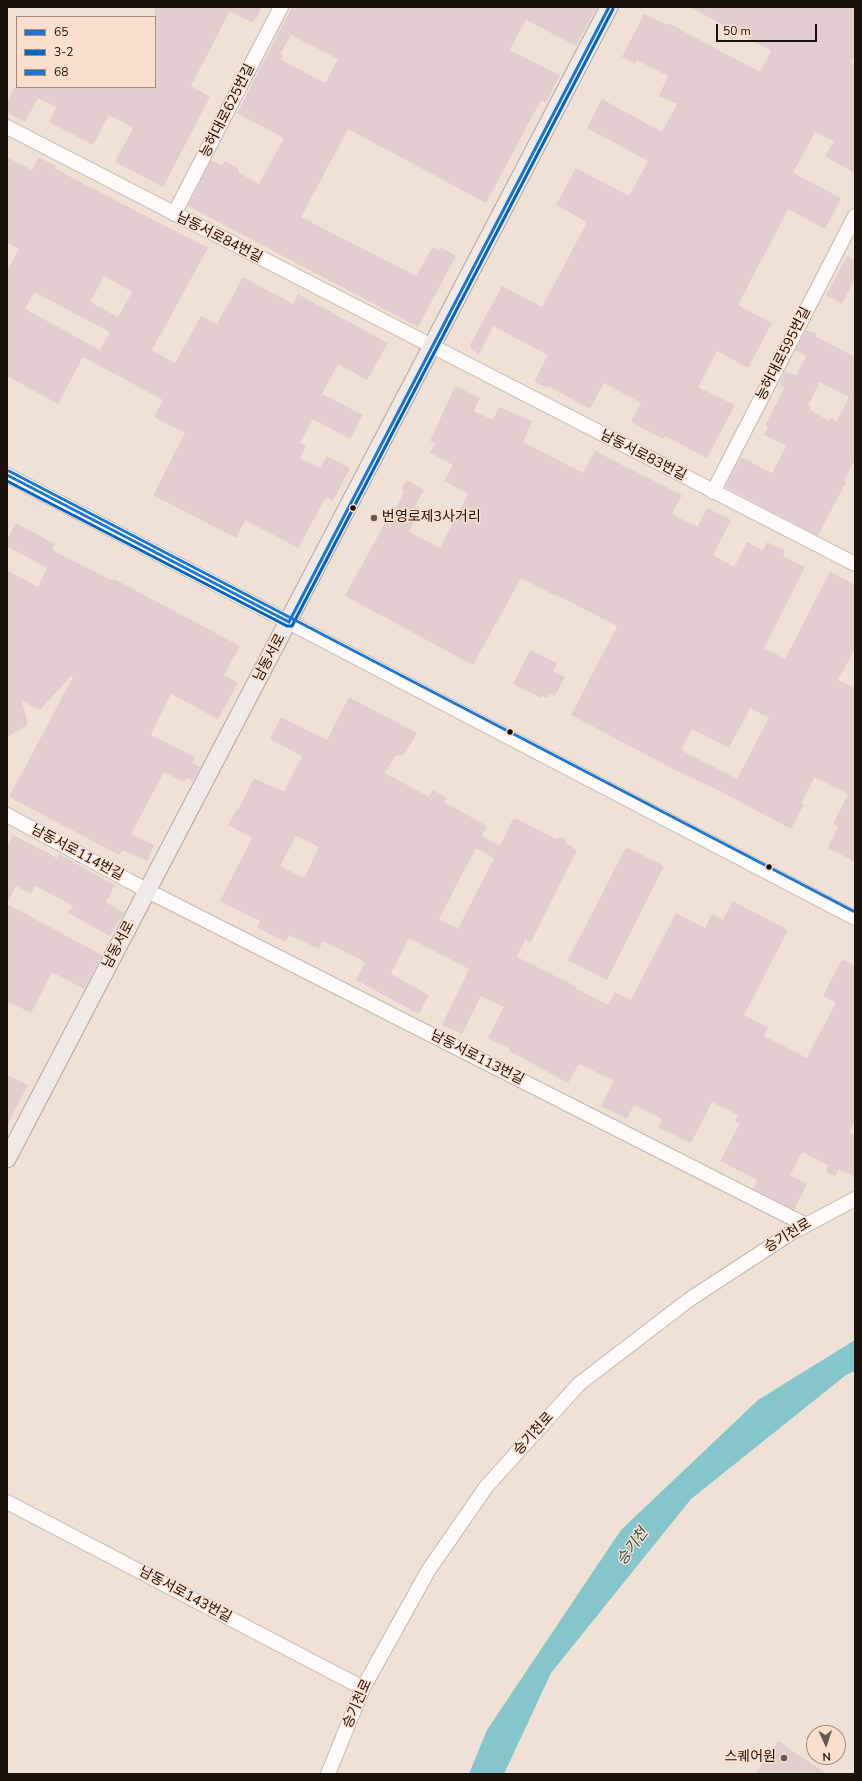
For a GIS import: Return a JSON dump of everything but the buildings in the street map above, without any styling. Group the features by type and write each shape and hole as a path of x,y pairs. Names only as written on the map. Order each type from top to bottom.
{"main road":[{"name":"남동서로","path":"9,1151 148,891 609,7"}],"street":[{"name":"능허대로625번길","path":"174,214 281,7"},
{"name":"남동서로84번길","path":"7,127 432,348"},
{"name":"능허대로595번길","path":"713,492 855,216"},
{"name":"남동서로83번길","path":"432,348 855,564"},
{"path":"7,475 855,918"},
{"name":"남동서로114번길","path":"7,815 148,891"},
{"name":"남동서로113번길","path":"148,891 806,1225"},
{"name":"승기천로","path":"328,1774 363,1688 428,1571 486,1487 579,1384 690,1299 791,1233 855,1199"},
{"name":"남동서로143번길","path":"7,1502 363,1688"}],"water":[{"name":"승기천","path":"855,1340 855,1371 846,1375 691,1499 551,1673 504,1774 469,1774 487,1730 621,1530 758,1400"}],"transit line":[{"name":"65","path":"7,475 289,622 609,7"},
{"name":"3-2","path":"7,481 287,626 292,626 613,9"},
{"name":"68","path":"9,471 855,912"}],"place":[{"name":"번영로제3사거리","path":"374,518"},
{"name":"스퀘어원","path":"784,1758"}]}
